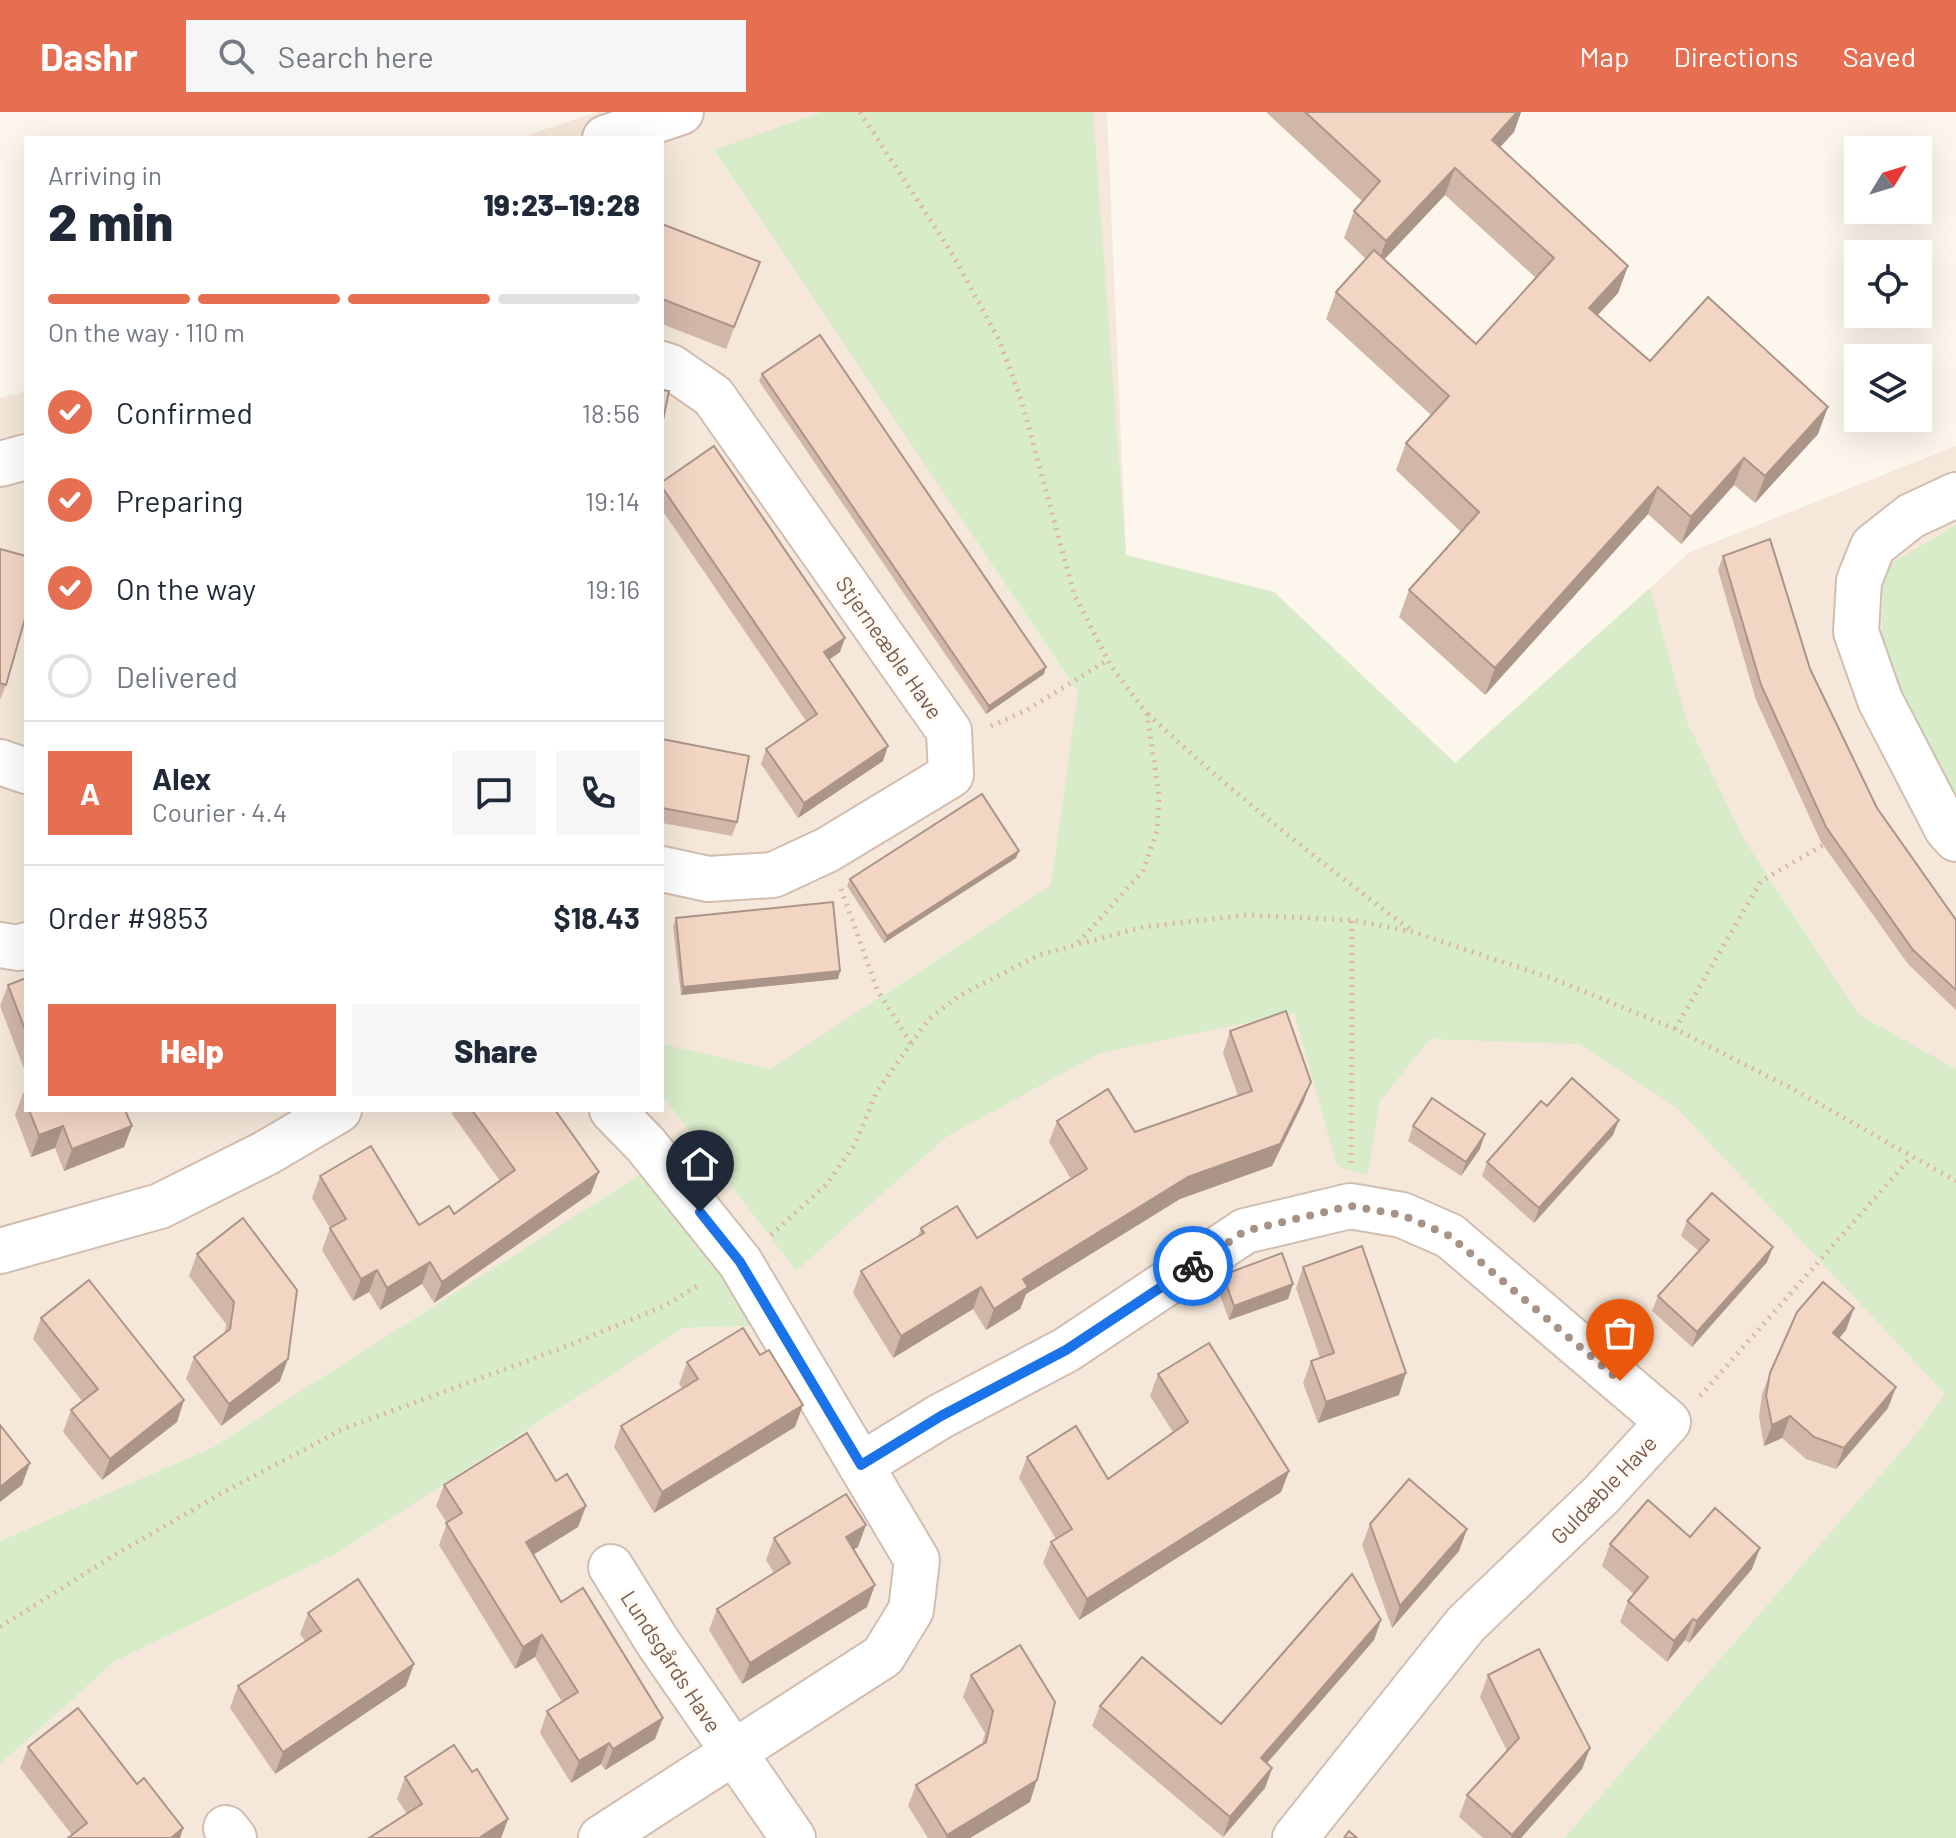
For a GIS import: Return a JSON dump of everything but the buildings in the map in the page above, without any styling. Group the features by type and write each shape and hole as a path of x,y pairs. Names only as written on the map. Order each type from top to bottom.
{"street":[{"path":"611,136 681,112"},
{"name":"Stjerneæble Have","path":"664,365 713,396 949,731 951,775 827,850 773,875 708,879 664,869"},
{"path":"0,464 24,458"},
{"path":"1956,495 1911,516 1873,546 1859,581 1856,632 1880,700 1947,829 1956,839"},
{"path":"0,762 24,770"},
{"path":"0,945 24,946"},
{"path":"0,1251 160,1206 266,1153 336,1112"},
{"name":"Lundsgårds Have","path":"601,1838 883,1656 911,1610 917,1560 740,1262 646,1145 614,1112"},
{"name":"Guldæble Have","path":"861,1465 941,1416 1066,1350 1245,1231 1350,1206 1402,1215 1450,1236 1668,1422 1601,1495 1466,1624 1295,1838"},
{"name":"Lundsgårds Have","path":"611,1567 734,1754"},
{"path":"734,1754 793,1838"}],"path":[{"path":"860,112 953,255 999,340 1025,411 1074,594 1108,660 1147,714 1213,776 1314,858 1413,932"},
{"path":"950,745 1027,710 1108,660"},
{"path":"1076,946 1143,871 1157,831 1159,796 1147,714"},
{"path":"1675,1029 1761,881 1830,842"},
{"path":"827,850 877,989 911,1044"},
{"path":"0,1627 118,1553 343,1429 562,1348 664,1306 740,1262 826,1185 855,1144 877,1091 929,1019 959,996 1039,955 1143,927 1247,915 1352,920 1413,932 1554,979 1675,1029 1789,1087 1956,1181"},
{"path":"1350,1206 1352,920"},
{"path":"1668,1422 1702,1394 1911,1157"}],"shaded area":[{"path":"598,112 1107,112 1126,555 1274,592 1455,763 1690,552 1956,446 1956,1499 1913,1439 1564,1838 0,1838 0,1764 114,1662 341,1551 683,1328 776,1325 660,1163 213,1447 0,1541 0,398 24,392 24,1112 664,1112 664,136 524,136"}],"green space":[{"path":"822,112 1093,112 1126,555 1274,592 1455,763 1650,588 1687,722 1745,841 1859,1015 1956,1069 1956,1838 1564,1838 1913,1438 1945,1394 1676,1107 1579,1044 1430,1039 1380,1101 1368,1175 1337,1166 1294,1013 1100,1053 946,1137 796,1271 664,1098 664,1044 771,1069 1051,885 1078,692 714,150"},
{"path":"1956,525 1956,796 1881,669 1883,568"},
{"path":"660,1162 777,1325 683,1328 341,1551 114,1662 0,1764 0,1541 213,1447"}],"way so far":[{"path":"1193,1266 1245,1231 1350,1206 1402,1215 1450,1236 1620,1381"}],"route":[{"path":"700,1212 740,1262 861,1465 941,1416 1066,1350 1193,1266"}]}
